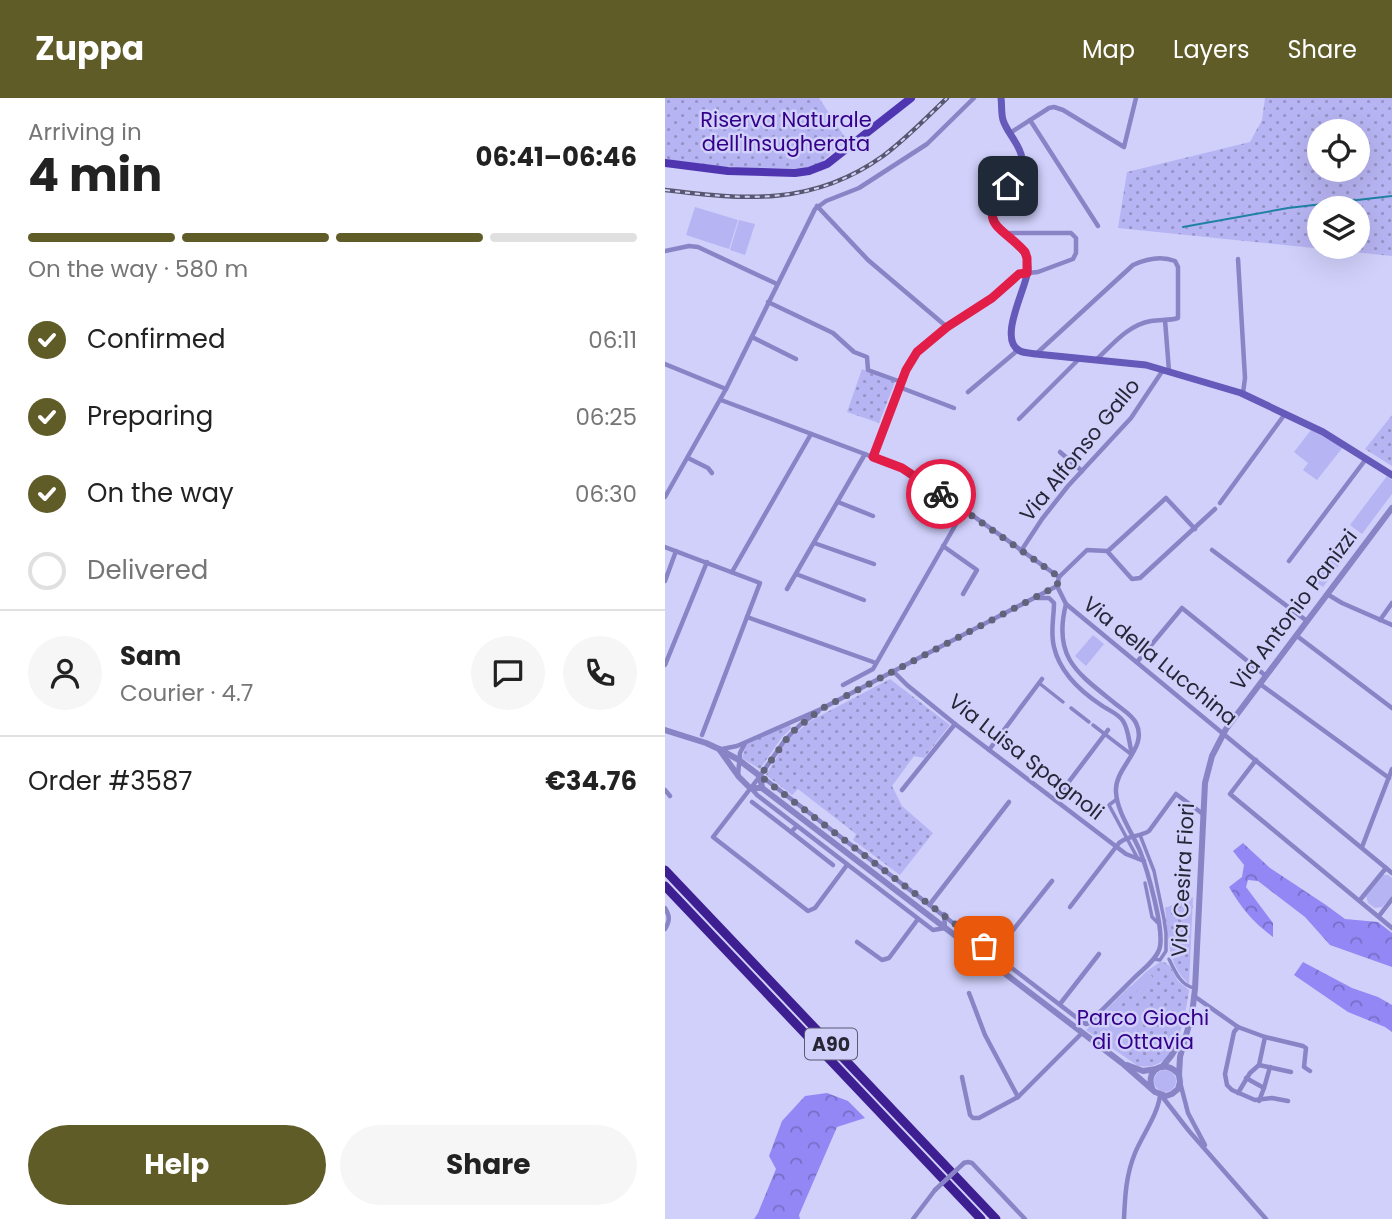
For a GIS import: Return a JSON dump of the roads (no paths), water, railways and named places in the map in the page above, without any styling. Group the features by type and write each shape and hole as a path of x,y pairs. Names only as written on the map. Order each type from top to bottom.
{"highway":[{"name":"A90","path":"665,870 996,1219"},
{"name":"A90","path":"665,886 981,1219"}],"main road":[{"path":"665,163 728,171 809,171 827,164 911,98"},
{"path":"1002,98 1003,120 1021,153 1023,163 1020,173 998,199 992,211 994,222 1025,252 1027,258 1027,273 1010,330 1013,344 1019,350 1133,363 1166,370 1243,394 1339,441 1392,475"}],"street":[{"path":"665,497 721,400 817,206 859,188 927,144 974,98"},
{"path":"1010,133 1049,108 1057,107 1125,146 1135,99"},
{"path":"1030,120 1098,226"},
{"path":"817,206 868,260 947,327"},
{"path":"873,457 906,370 917,352 947,327 992,298 1019,274 1038,272 1073,259 1076,253 1075,236 1068,233 1004,233"},
{"path":"665,251 696,246 777,284"},
{"path":"1036,354 1133,265 1146,260 1175,261 1179,316 1175,319 1150,321 1130,329 1097,359"},
{"path":"1238,260 1245,378 1243,394"},
{"path":"768,302 833,333 854,352 867,357 868,370 954,408"},
{"path":"1165,320 1166,370"},
{"path":"752,337 796,359"},
{"path":"968,392 1019,350"},
{"path":"1019,419 1080,358"},
{"path":"665,364 726,389"},
{"name":"Via Alfonso Gallo","path":"1021,551 1068,486 1131,418 1166,370"},
{"path":"721,400 911,473 1059,577"},
{"path":"1220,503 1286,414"},
{"path":"732,572 811,434"},
{"path":"1060,452 1082,471"},
{"path":"787,589 866,454"},
{"path":"688,458 708,468 712,473"},
{"path":"1289,561 1366,458"},
{"path":"719,749 745,742 821,709 1057,586 1059,577 1088,550 1108,551 1166,498 1195,528"},
{"path":"838,502 873,516"},
{"name":"Via Antonio Panizzi","path":"1223,733 1392,508"},
{"path":"1108,551 1132,579 1142,577 1215,509"},
{"path":"843,685 873,669 964,510"},
{"path":"814,542 874,564"},
{"path":"943,546 977,569 963,594"},
{"path":"665,547 760,583 702,735"},
{"path":"1212,550 1307,621"},
{"path":"665,581 676,551"},
{"path":"665,665 707,562"},
{"path":"796,574 864,600"},
{"name":"Via della Lucchina","path":"1057,586 1066,604 1392,873"},
{"path":"1327,594 1392,625"},
{"path":"1033,598 1048,598 1053,602 1052,634 1056,656 1062,668 1087,696 1124,722 1132,755"},
{"path":"1380,620 1392,603"},
{"path":"1066,604 1063,631 1066,653 1073,667 1134,719 1139,734 1132,755 1117,781 1117,799 1159,889 1166,951 1178,977 1238,1027 1265,1037 1304,1046 1304,1068 1310,1071"},
{"path":"1137,662 1182,608 1266,676"},
{"path":"747,617 876,663"},
{"path":"1297,636 1392,708"},
{"path":"1056,656 1066,653"},
{"name":"Via Luisa Spagnoli","path":"893,671 989,750 1129,856 1146,862"},
{"path":"989,750 1041,681 1063,702"},
{"path":"1260,684 1389,778"},
{"path":"1071,708 1091,724 1107,732 1132,755"},
{"path":"821,709 791,733 713,837 810,911 848,864"},
{"path":"902,790 955,723"},
{"path":"665,730 706,743 739,760 1086,1024 1153,959 1160,947 1159,925 1146,862 1127,838 1109,805 1117,799"},
{"path":"1055,800 1107,732"},
{"name":"Via Cesira Fiori","path":"1179,1078 1180,1057 1192,1014 1194,992 1205,783 1209,765 1223,733"},
{"path":"738,776 741,749 745,742"},
{"path":"719,749 738,776 757,795 933,930 945,928"},
{"path":"1256,760 1230,794 1392,928"},
{"path":"1362,847 1392,769"},
{"path":"760,776 762,788"},
{"path":"750,788 762,788 788,807 1122,1063 1161,1095 1193,1136 1207,1149"},
{"path":"665,790 670,796"},
{"path":"1070,907 1116,846 1127,838 1151,829 1176,794 1204,814"},
{"path":"787,795 788,807"},
{"path":"752,802 833,865"},
{"path":"930,904 1009,802"},
{"path":"789,830 794,824"},
{"path":"797,836 802,830"},
{"path":"825,835 837,834"},
{"path":"825,835 826,847"},
{"path":"879,866 879,877"},
{"path":"1360,900 1386,868"},
{"path":"868,880 879,877"},
{"path":"994,954 1052,881"},
{"path":"1145,883 1151,917 1159,925"},
{"path":"1379,916 1392,899"},
{"path":"665,908 670,921 665,929"},
{"path":"944,914 945,928"},
{"path":"857,942 880,960 886,960 918,919"},
{"path":"971,947 984,946"},
{"path":"1160,960 1166,951"},
{"path":"1060,1004 1099,954"},
{"path":"1153,959 1169,959"},
{"path":"1014,970 1016,982"},
{"path":"969,993 985,1035 1018,1097"},
{"path":"962,1077 970,1115 979,1118 1018,1097 1079,1030 1081,1021"},
{"path":"1238,1027 1234,1032 1224,1074 1227,1085 1255,1100 1272,1098 1288,1101"},
{"name":"Via Cesira Fiori","path":"1159,1068 1171,1056 1187,1031"},
{"path":"1238,1093 1246,1078 1259,1065 1265,1037"},
{"path":"1122,1063 1143,1071 1171,1068 1179,1078 1188,1113 1207,1149 1227,1176 1266,1219"},
{"path":"1259,1065 1291,1072"},
{"path":"1259,1101 1270,1067"},
{"path":"1153,1090 1150,1080 1159,1068"},
{"path":"1161,1095 1166,1096 1178,1089 1179,1078"},
{"path":"1246,1078 1264,1088"},
{"path":"1124,1219 1129,1170 1161,1095"},
{"path":"913,1219 936,1189 968,1162 972,1163 1025,1219"}],"waterway":[{"path":"1183,227 1288,208 1392,196"}],"railway":[{"path":"665,190 751,197 778,196 831,184 883,156 947,98"}],"park label":[{"name":"Riserva Naturale dell'Insugherata","path":"786,132"},
{"name":"Parco Giochi di Ottavia","path":"1143,1030"}]}
